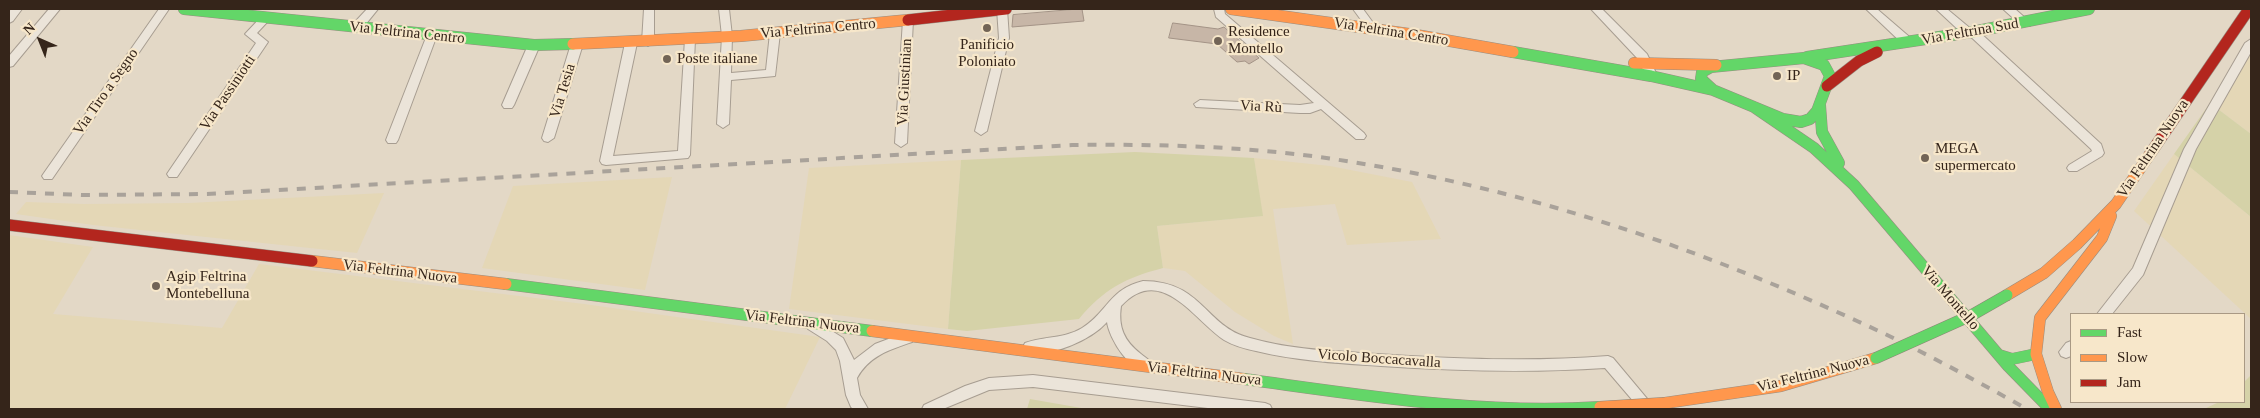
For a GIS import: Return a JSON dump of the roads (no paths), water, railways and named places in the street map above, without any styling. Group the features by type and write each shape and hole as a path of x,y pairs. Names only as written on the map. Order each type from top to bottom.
{"main road":[{"name":"Via Feltrina Centro","path":"184,9 534,45 632,43 775,33 1006,9"},
{"name":"Via Feltrina Centro","path":"1231,9 1368,28 1651,76"},
{"name":"Via Feltrina Sud","path":"1724,65 1756,64 1906,43 2026,22 2054,12 2089,9"},
{"name":"Via Feltrina Nuova","path":"9,225 556,290 1418,403 1569,409 1665,403 1781,386 1876,358 1972,315 2044,273 2077,244 2116,204 2249,9"},
{"name":"Via Feltrina Sud","path":"1827,86 1867,57 1906,43"},
{"name":"Via Feltrina Centro","path":"1550,58 1647,63"},
{"path":"1651,76 1713,90 1783,119 1801,122 1810,119 1820,105 1830,76 1827,67 1817,61 1804,58"},
{"path":"1647,63 1724,65"},
{"path":"1713,90 1703,82 1700,76 1705,69 1724,65"},
{"name":"Via Montello","path":"1820,105 1822,132 1854,185"},
{"name":"Via Montello","path":"1754,107 1814,148 1854,185 1999,355 2050,409"},
{"path":"2056,409 2048,392 2036,350 2040,318 2102,238 2116,204"},
{"path":"1999,355 2012,359 2025,358 2036,350"},
{"path":"1418,403 1445,409"}],"street":[{"path":"9,19 17,9"},
{"path":"9,63 55,9"},
{"name":"Via Tiro a Segno","path":"48,176 164,9"},
{"path":"357,27 373,9"},
{"path":"648,42 649,9"},
{"path":"723,124 727,36 724,9"},
{"path":"980,131 1004,38 1002,9"},
{"name":"Via Rù","path":"1219,9 1220,15 1360,136"},
{"path":"1358,9 1369,24 1368,28"},
{"path":"1596,9 1643,57 1651,76"},
{"name":"Via Feltrina Sud","path":"1871,9 1906,43"},
{"path":"1941,9 1971,33 2097,147 2098,153 2073,168"},
{"path":"2008,9 2026,22"},
{"name":"Via Passiniotti","path":"173,174 262,42 250,34 266,18"},
{"name":"Via Giustinian","path":"901,143 908,20"},
{"path":"725,77 771,73 775,33"},
{"path":"392,140 432,35"},
{"path":"632,43 606,161 684,155 690,39"},
{"path":"2105,313 2138,271 2190,149 2251,43"},
{"name":"Via Tesia","path":"548,138 578,44"},
{"path":"508,105 534,45"},
{"name":"Via Rù","path":"1200,104 1305,109 1321,104"},
{"name":"Vicolo Boccacavalla","path":"1114,304 1126,292 1142,286 1175,290 1191,300 1228,335 1240,341 1277,351 1438,364 1510,367 1608,362 1648,409"},
{"path":"980,345 1039,347 1074,338 1091,329 1114,304"},
{"path":"1114,304 1112,324 1122,346 1134,358 1151,368"},
{"path":"808,323 832,337 842,347 856,403 861,409"},
{"path":"849,379 857,363 879,347 912,336"},
{"path":"929,409 990,384 1033,381 1265,409"}],"railway":[{"path":"9,192 82,195 207,194 1072,145 1196,146 1288,153 1389,168 1458,182 1526,199 1660,241 1792,292 1879,331 1964,374 2027,409"}],"place":[{"name":"Panificio Poloniato","path":"987,28"},
{"name":"Residence Montello","path":"1218,41"},
{"name":"Poste italiane","path":"667,59"},
{"name":"IP","path":"1777,76"},
{"name":"MEGA supermercato","path":"1925,158"},
{"name":"Agip Feltrina Montebelluna","path":"156,286"}]}
